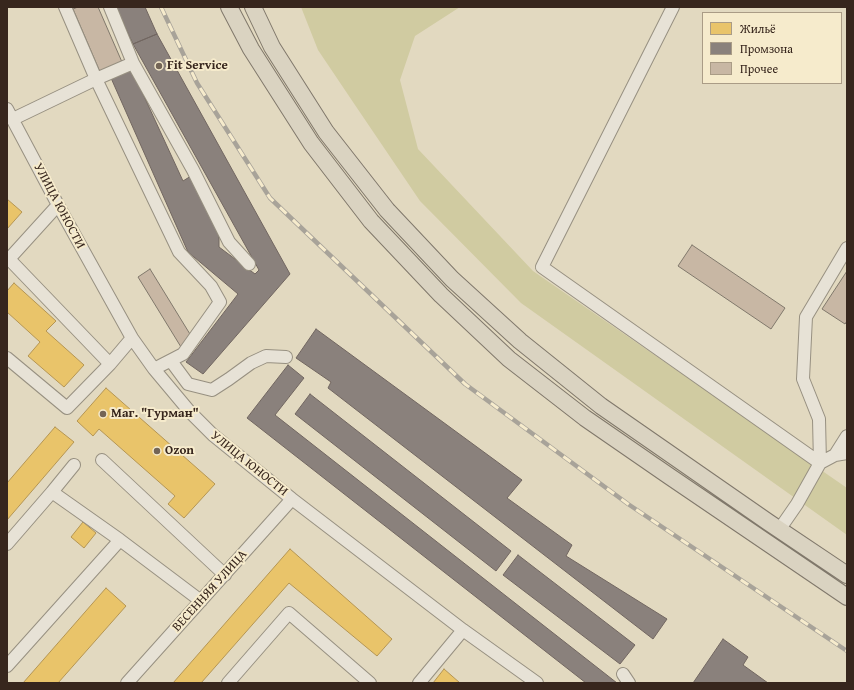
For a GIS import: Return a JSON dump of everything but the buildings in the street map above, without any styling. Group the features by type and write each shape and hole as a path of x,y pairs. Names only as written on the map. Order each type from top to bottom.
{"main road":[{"path":"229,7 251,49 311,143 371,221 441,295 509,359 585,418 847,597"},
{"path":"253,7 272,47 326,132 387,210 452,279 520,341 601,406 779,530 847,575"}],"street":[{"path":"65,7 96,79 179,252 211,286 220,302 183,354 154,369"},
{"path":"110,7 133,63 193,170 230,242 249,264"},
{"path":"673,7 542,267 820,463"},
{"path":"10,114 133,63"},
{"name":"УЛИЦА ЮНОСТИ","path":"10,114 58,205 132,338 154,369 190,412 212,435 292,499 463,630 537,683"},
{"path":"58,205 8,259 110,364"},
{"path":"779,530 797,504 820,463 819,419 803,379 806,318 847,248"},
{"path":"7,358 67,408 110,364 132,338"},
{"path":"171,361 188,384 212,390 251,363 266,356 286,357"},
{"path":"820,463 841,454 847,436"},
{"path":"102,460 225,575"},
{"path":"7,544 74,464"},
{"path":"52,492 120,540 201,601"},
{"name":"ВЕСЕННЯЯ УЛИЦА","path":"127,683 292,499"},
{"path":"7,666 120,540"},
{"path":"228,683 289,613 370,683"},
{"path":"419,683 463,630"}],"shaded area":[{"path":"301,7 460,7 415,36 400,80 418,149 533,271 847,488 847,535 521,303 420,201 318,50"}],"railway":[{"path":"161,7 197,83 270,198 465,384 628,504 847,651"}],"place":[{"name":"Fit Service","path":"159,66"},
{"name":"Маг. \"Гурман\"","path":"103,414"},
{"name":"Ozon","path":"157,451"}]}
